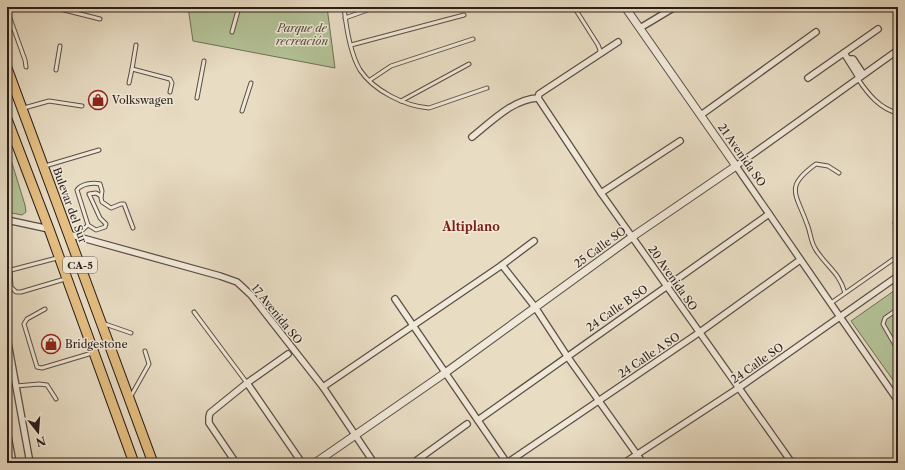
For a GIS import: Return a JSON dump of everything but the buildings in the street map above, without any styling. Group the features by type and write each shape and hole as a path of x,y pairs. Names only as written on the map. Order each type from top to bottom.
{"highway":[{"name":"Bulevar del Sur","path":"7,68 43,166 72,235 101,323 153,463"},
{"name":"CA-5","path":"7,119 60,257 134,463"}],"street":[{"name":"21 Avenida SO","path":"625,7 898,401"},
{"path":"640,28 675,7"},
{"path":"894,7 898,14"},
{"path":"808,78 878,28"},
{"path":"701,115 816,32"},
{"path":"472,137 500,115 522,102 540,100 539,94 618,42"},
{"name":"25 Calle SO","path":"315,463 445,373 632,237 736,166 898,50"},
{"path":"844,53 849,59 853,59 860,77"},
{"name":"20 Avenida SO","path":"540,100 601,193 666,286 740,387 791,463"},
{"path":"601,193 680,141"},
{"name":"24 Calle B SO","path":"478,420 769,214"},
{"path":"7,220 50,230"},
{"name":"17 Avenida SO","path":"72,235 237,282 251,296 323,387 374,463"},
{"path":"323,387 502,265 534,241"},
{"name":"24 Calle A SO","path":"507,463 700,332 800,260"},
{"path":"502,265 535,307 567,356 643,463"},
{"name":"24 Calle SO","path":"624,463 740,387 898,276"},
{"path":"395,299 507,463"},
{"path":"7,337 30,463"},
{"path":"236,463 209,423 210,413 247,383 288,354"},
{"path":"247,383 302,463"},
{"path":"413,463 467,424"},
{"path":"7,431 13,463"}],"lane":[{"path":"52,7 100,19"},
{"path":"232,32 240,7"},
{"path":"344,7 345,18 352,45 361,70 386,94 401,101 420,107 429,108 487,88"},
{"path":"345,18 376,7"},
{"path":"574,7 598,44 600,50 599,55"},
{"path":"7,10 25,60 26,67"},
{"path":"352,45 464,15"},
{"path":"370,80 391,66 472,39"},
{"path":"129,83 136,45"},
{"path":"56,70 60,46"},
{"path":"197,98 204,61"},
{"path":"401,101 469,64"},
{"path":"132,69 170,79 172,83 170,92"},
{"path":"860,77 872,97 888,111 898,113"},
{"path":"242,111 251,84"},
{"path":"22,108 49,101 82,106"},
{"path":"43,166 99,150"},
{"path":"839,173 828,166 816,164 803,173 794,189 795,198 808,226 811,240 826,264 838,275 845,293"},
{"path":"101,196 96,193 90,194 100,218 106,224 105,227 96,230 88,225 77,189 81,186 98,183 102,191 102,202 111,208 124,204 133,228"},
{"path":"895,223 898,230"},
{"path":"72,235 88,225"},
{"path":"830,304 898,256"},
{"path":"60,257 11,270 11,287 16,292 21,292 67,278"},
{"path":"45,309 27,319 24,324 39,369 94,352"},
{"path":"898,309 885,318 882,324 898,350"},
{"path":"194,312 247,383"},
{"path":"101,323 131,333"},
{"path":"129,400 148,368 149,364 145,351"},
{"path":"16,386 40,384 47,385 56,399"}],"green space":[{"name":"Parque de recreación","path":"188,7 327,7 335,68 193,41"},
{"path":"7,147 25,205 26,212 22,215 7,212"},
{"path":"898,288 898,387 851,321"}],"place":[{"name":"Volkswagen","path":"98,100"},
{"name":"Bridgestone","path":"51,344"}],"district":[{"name":"Altiplano","path":"471,227"}]}
